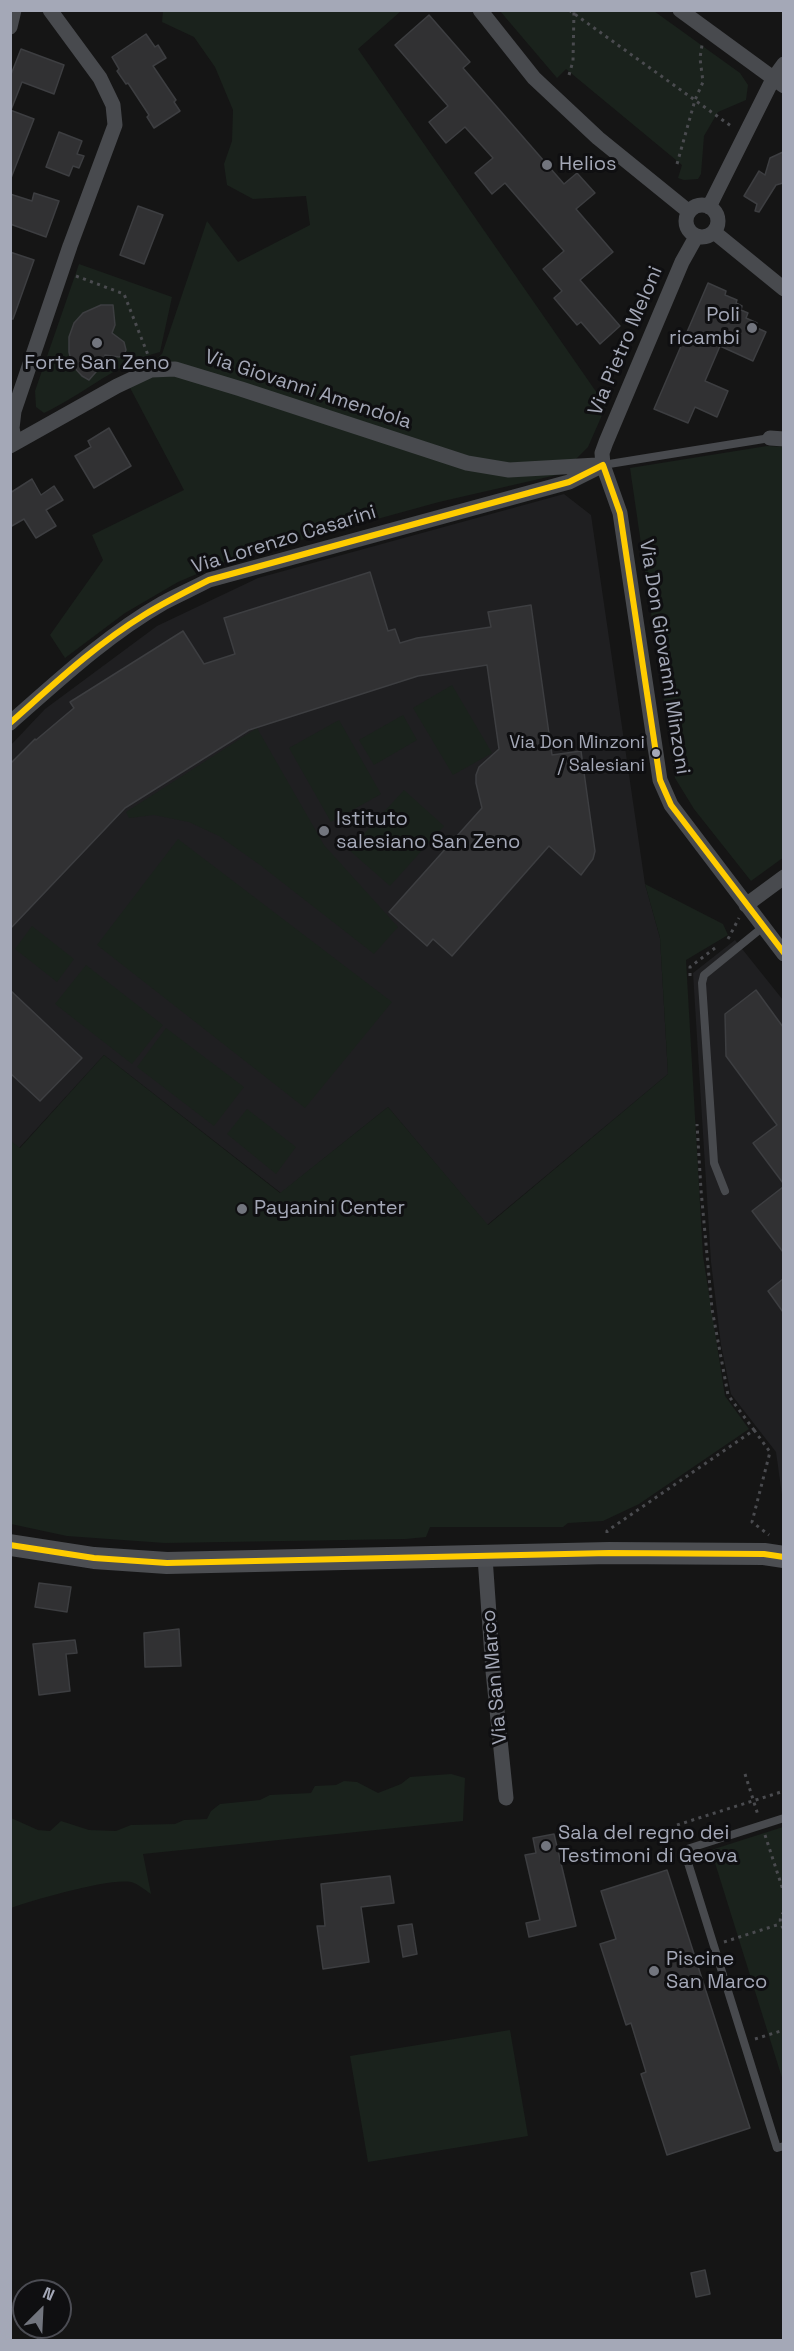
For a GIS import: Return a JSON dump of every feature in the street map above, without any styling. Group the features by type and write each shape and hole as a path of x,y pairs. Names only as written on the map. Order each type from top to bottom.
{"main road":[{"path":"10,1545 94,1558 167,1563 691,1553 764,1554 779,1548"}],"street":[{"path":"10,27 14,10"},
{"name":"Via Giovanni Amendola","path":"50,10 100,78 113,105 115,125 70,246 14,411 13,444 117,386 151,370 175,369 467,462 509,470 603,465"},
{"path":"480,10 534,78 598,138 688,212"},
{"path":"681,10 778,83"},
{"path":"710,207 778,83 783,64"},
{"path":"698,205 710,207 717,215 717,227 706,237 696,237 690,233 685,223 688,212 698,205"},
{"path":"714,232 783,289"},
{"name":"Via Pietro Meloni","path":"603,465 606,442 682,262 696,237"},
{"name":"Via Lorenzo Casarini","path":"10,723 64,675 118,632 164,603 209,580 569,482 603,465"},
{"name":"Via Don Giovanni Minzoni","path":"603,465 620,513 660,780 671,805 783,954"},
{"path":"746,905 783,877"},
{"name":"Via San Marco","path":"485,1557 492,1671 506,1798"}],"lane":[{"path":"603,465 777,438"},
{"path":"725,1191 714,1163 702,983 704,975 763,927"},
{"path":"783,1818 684,1850 777,2148 783,2146"}],"path":[{"path":"569,10 736,129"},
{"path":"568,75 573,61 574,12"},
{"path":"677,164 695,100 703,82 700,58 702,43 710,32"},
{"path":"73,275 124,294 148,356"},
{"path":"690,978 690,967 729,938 746,905"},
{"path":"697,1120 701,1190 714,1320 728,1395 770,1452 752,1522 779,1548"},
{"path":"607,1541 607,1531 754,1430"},
{"path":"677,1825 783,1791"},
{"path":"783,1912 780,1918 783,1929"},
{"path":"714,1945 780,1924"},
{"path":"745,2043 783,2030"}],"shaded area":[{"path":"163,11 401,11 358,49 606,406 588,447 561,474 439,502 232,559 178,582 125,613 65,658 50,635 103,560 92,535 184,490 128,384 162,354 207,221 238,262 310,225 306,196 253,199 227,185 224,164 232,141 233,110 215,67 194,37 162,22"},
{"path":"500,11 654,11 740,73 748,85 746,100 718,112 704,136 701,174 698,179 678,178 682,165 566,69 557,78"},
{"path":"79,264 172,297 160,352 130,363 44,413 36,407 35,391"},
{"path":"767,446 784,447 784,857 751,881 694,809 675,778 630,468"},
{"name":"Istituto salesiano San Zeno","path":"564,494 591,515 645,884 660,938 668,1074 487,1225 388,1107 281,1193 104,1055 19,1148 10,1141 10,746 45,709 157,626 258,578"},
{"path":"452,685 492,753 453,775 413,708"},
{"path":"403,715 417,740 374,765 359,740"},
{"path":"339,720 381,794 331,822 289,748"},
{"path":"257,728 324,845 398,927 374,954 219,836 189,822 154,815 129,818 126,812"},
{"path":"404,790 444,826 390,886 349,850"},
{"path":"178,839 392,1002 305,1108 97,945"},
{"name":"Payanini Center","path":"645,884 723,924 728,935 686,960 703,1256 725,1396 749,1429 639,1504 603,1521 568,1523 563,1527 430,1527 426,1537 405,1539 165,1543 67,1536 11,1524 11,1141 20,1148 104,1055 280,1193 388,1107 488,1225 668,1074 660,938"},
{"path":"32,926 74,959 57,982 15,949"},
{"path":"735,940 783,1000 783,1502 776,1452 731,1394 721,1345 711,1262 693,973"},
{"path":"86,965 163,1025 132,1064 55,1004"},
{"path":"166,1028 244,1087 214,1126 137,1067"},
{"path":"247,1109 296,1147 276,1174 227,1134"},
{"path":"451,1774 465,1778 463,1821 143,1854 151,1894 131,1882 106,1883 11,1908 11,1818 38,1830 50,1831 61,1821 89,1830 116,1831 131,1825 175,1824 184,1820 207,1819 211,1811 220,1804 260,1800 270,1795 311,1793 315,1786 336,1785 344,1781 357,1782 378,1793 401,1784 410,1777"},
{"path":"784,1827 783,2081 711,1850"},
{"path":"510,2030 528,2136 368,2162 350,2056"}],"building":[{"path":"429,15 470,62 463,68 564,184 577,173 595,193 576,209 613,252 580,280 620,326 600,344 581,322 577,325 554,298 562,291 543,269 564,251 505,183 492,194 475,173 493,158 465,127 446,143 429,122 448,106 395,45"},
{"path":"146,34 155,47 158,45 166,58 153,66 176,100 174,102 180,111 154,128 147,117 149,115 128,83 126,84 117,71 119,69 112,57"},
{"path":"21,49 64,65 54,94 22,82 11,110 10,77"},
{"path":"10,110 34,119 11,178 10,178"},
{"path":"59,132 82,141 77,154 84,156 79,168 73,166 69,176 46,167"},
{"path":"783,152 783,183 776,185 759,212 755,211 757,204 744,196 759,171 765,175 770,158"},
{"path":"34,193 59,201 46,237 10,224 10,194 32,201"},
{"path":"138,206 163,215 144,264 120,255"},
{"path":"10,252 34,260 13,319 10,319"},
{"path":"708,283 726,291 725,295 737,300 736,303 742,306 741,310 748,313 746,318 757,323 755,327 766,332 753,361 720,346 705,381 728,391 717,417 695,407 688,423 654,409"},
{"name":"Forte San Zeno","path":"101,305 113,305 115,325 112,333 124,342 126,350 124,355 119,357 105,355 102,365 89,380 72,365 69,337 74,323 83,313"},
{"path":"109,428 131,466 94,488 75,456 91,447 88,441"},
{"path":"32,479 41,495 54,486 63,500 46,510 56,526 36,538 24,519 10,527 10,493"},
{"path":"370,572 388,631 395,629 400,643 417,638 491,627 488,612 531,605 552,755 581,751 595,851 593,859 581,875 549,846 452,956 433,939 427,946 389,912 482,808 476,775 479,767 499,749 487,665 418,676 249,730 125,808 10,929 10,764 35,739 74,708 70,702 183,631 204,664 235,654 224,618"},
{"path":"10,990 82,1058 40,1101 10,1073"},
{"path":"756,990 783,1027 783,1183 753,1143 777,1125 726,1056 725,1014"},
{"path":"783,1187 783,1252 752,1211"},
{"path":"783,1279 783,1312 768,1291"},
{"path":"39,1583 71,1587 67,1612 35,1607"},
{"path":"179,1629 181,1666 145,1667 144,1633"},
{"path":"75,1640 77,1653 66,1654 70,1691 39,1695 33,1644"},
{"path":"554,1834 576,1926 529,1937 526,1923 540,1920 525,1855 536,1853 533,1838"},
{"path":"667,1870 750,2128 667,2155 641,2074 646,2072 631,2023 626,2025 600,1944 616,1939 601,1891"},
{"path":"390,1876 394,1903 361,1907 369,1962 323,1969 317,1926 325,1926 321,1884"},
{"path":"412,1924 417,1954 403,1957 398,1926"},
{"path":"705,2270 710,2294 696,2297 691,2273"}],"transit line":[{"path":"603,465 620,513 660,780 671,805 784,953"},
{"path":"10,723 108,639 152,610 209,580 569,482 603,465"},
{"path":"10,1545 94,1558 167,1563 609,1553 764,1554 784,1557"}],"place":[{"name":"Helios","path":"547,165"},
{"name":"Poli ricambi","path":"752,328"},
{"name":"Forte San Zeno","path":"97,343"},
{"name":"Via Don Minzoni / Salesiani","path":"656,753"},
{"name":"Istituto salesiano San Zeno","path":"324,831"},
{"name":"Payanini Center","path":"242,1209"},
{"name":"Sala del regno dei Testimoni di Geova","path":"546,1846"},
{"name":"Piscine San Marco","path":"654,1971"}]}
